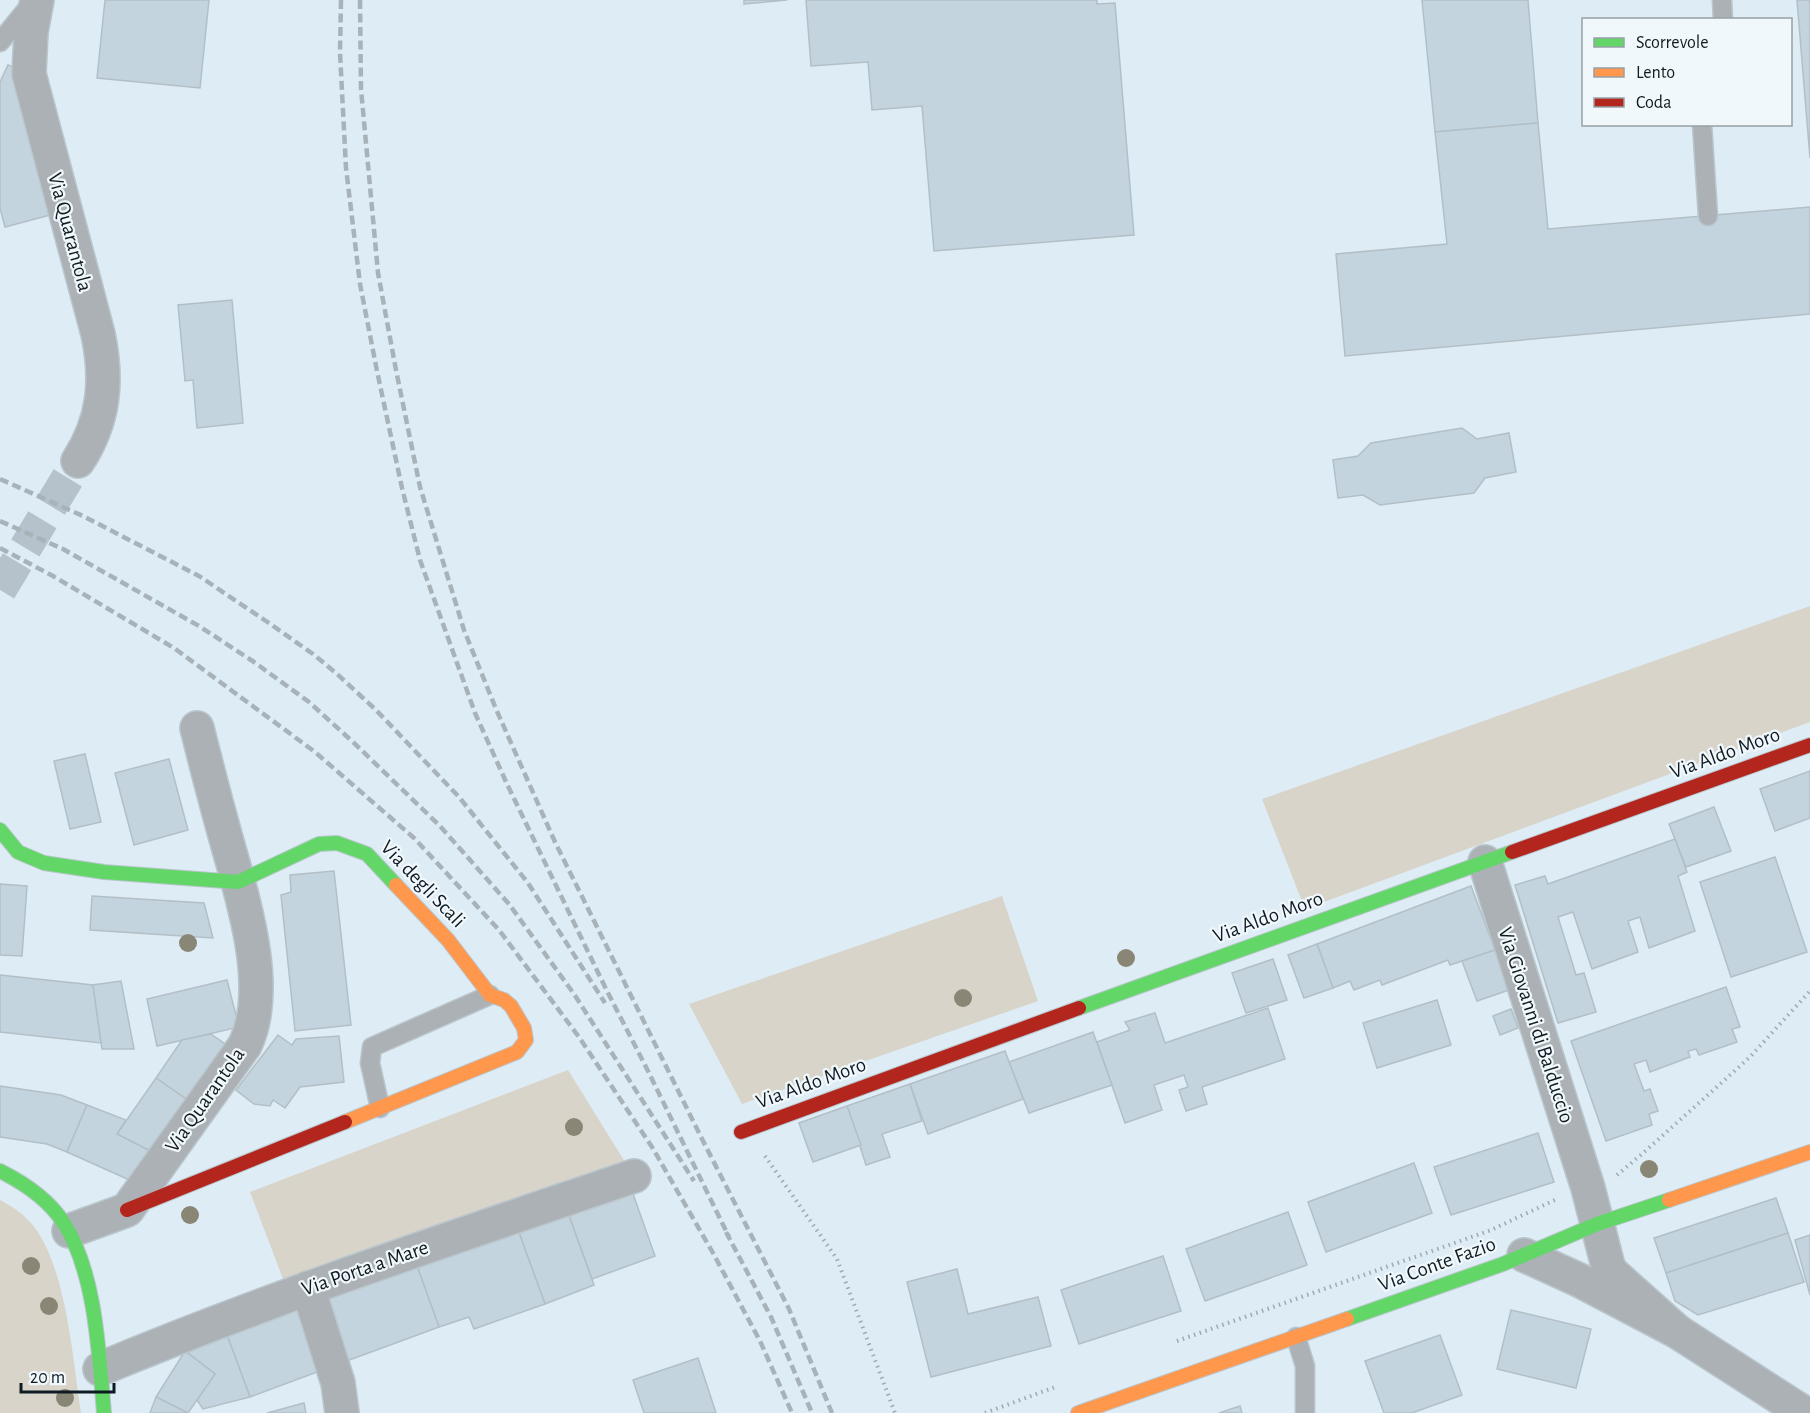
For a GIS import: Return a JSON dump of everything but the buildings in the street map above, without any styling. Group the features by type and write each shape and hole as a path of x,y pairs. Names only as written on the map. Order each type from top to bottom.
{"street":[{"name":"Via Quarantola","path":"36,0 29,56 31,82 101,351 103,382 99,417 92,438 78,461"},
{"name":"Via Quarantola","path":"127,1210 245,1045 251,1028 255,997 254,962 248,921 197,728"},
{"name":"Via Aldo Moro","path":"744,1131 1182,970 1810,745"},
{"path":"0,830 18,852 44,863 104,872 238,882"},
{"name":"Via degli Scali","path":"127,1210 517,1052 524,1046 526,1031 512,1006 490,995 448,940 367,854 337,843 319,844 238,882"},
{"name":"Via Giovanni di Balduccio","path":"1485,862 1597,1224"},
{"name":"Via Conte Fazio","path":"1078,1413 1126,1405 1296,1337 1524,1255 1597,1224 1810,1152"},
{"path":"0,1171 39,1197 69,1231 89,1285 95,1317 104,1413"},
{"name":"Via Porta a Mare","path":"100,1369 173,1338 308,1288 634,1176"},
{"path":"69,1231 127,1210"},
{"path":"1597,1224 1605,1259 1612,1273 1678,1332"},
{"path":"1524,1255 1579,1280 1678,1332 1804,1413"},
{"path":"308,1288 338,1383 342,1413"}],"lane":[{"path":"0,42 36,0"},
{"path":"1722,0 1723,18"},
{"path":"1702,126 1708,216"},
{"path":"0,854 18,852"},
{"path":"380,1108 370,1063 372,1047 490,995"},
{"path":"1296,1337 1305,1366 1305,1413"}],"path":[{"path":"1176,1341 1491,1230 1587,1187 1642,1154 1749,1058 1810,991"},
{"path":"744,1131 837,1259 895,1413"},
{"path":"985,1413 1060,1386"}],"shaded area":[{"path":"1810,606 1810,722 1305,909 1262,799"},
{"path":"1002,896 1038,1001 742,1104 689,1004"},
{"path":"568,1070 625,1162 286,1287 250,1192"},
{"path":"0,1200 30,1222 42,1239 52,1261 66,1313 81,1413 0,1413"}],"tunnel":[{"path":"0,590 78,461"}],"railway":[{"path":"341,0 340,53 346,168 360,284 402,488 420,560 475,713 507,784 729,1237"},
{"path":"360,0 361,89 378,273 420,487 464,630 555,842 789,1309 832,1413"},
{"path":"0,479 83,516 199,576 313,654 336,673 376,710 459,797 528,883 605,1003"},
{"path":"0,521 63,549 199,626 309,702 353,742 439,825 509,904 574,994 694,1181"},
{"path":"0,548 53,576 174,648 315,752 414,838 499,930 579,1037 652,1147 760,1341 792,1413"},
{"path":"726,1232 771,1317 812,1413"}],"traffic: fast":[{"path":"0,830 18,852 44,863 104,872 238,882 319,844 337,843 367,854 396,885"},
{"path":"1079,1008 1512,852"},
{"path":"0,1171 27,1186 43,1199 63,1222 74,1242 83,1265 94,1314 104,1413"},
{"path":"1347,1319 1503,1264 1597,1224 1669,1200"}],"traffic: slow":[{"path":"345,1122 517,1052 526,1040 524,1028 511,1006 504,1000 490,995 448,940 396,885"},
{"path":"1669,1200 1810,1152"},
{"path":"1078,1413 1347,1319"}],"traffic: jam":[{"path":"1512,852 1810,745"},
{"path":"741,1132 1079,1008"},
{"path":"127,1210 345,1122"}]}
